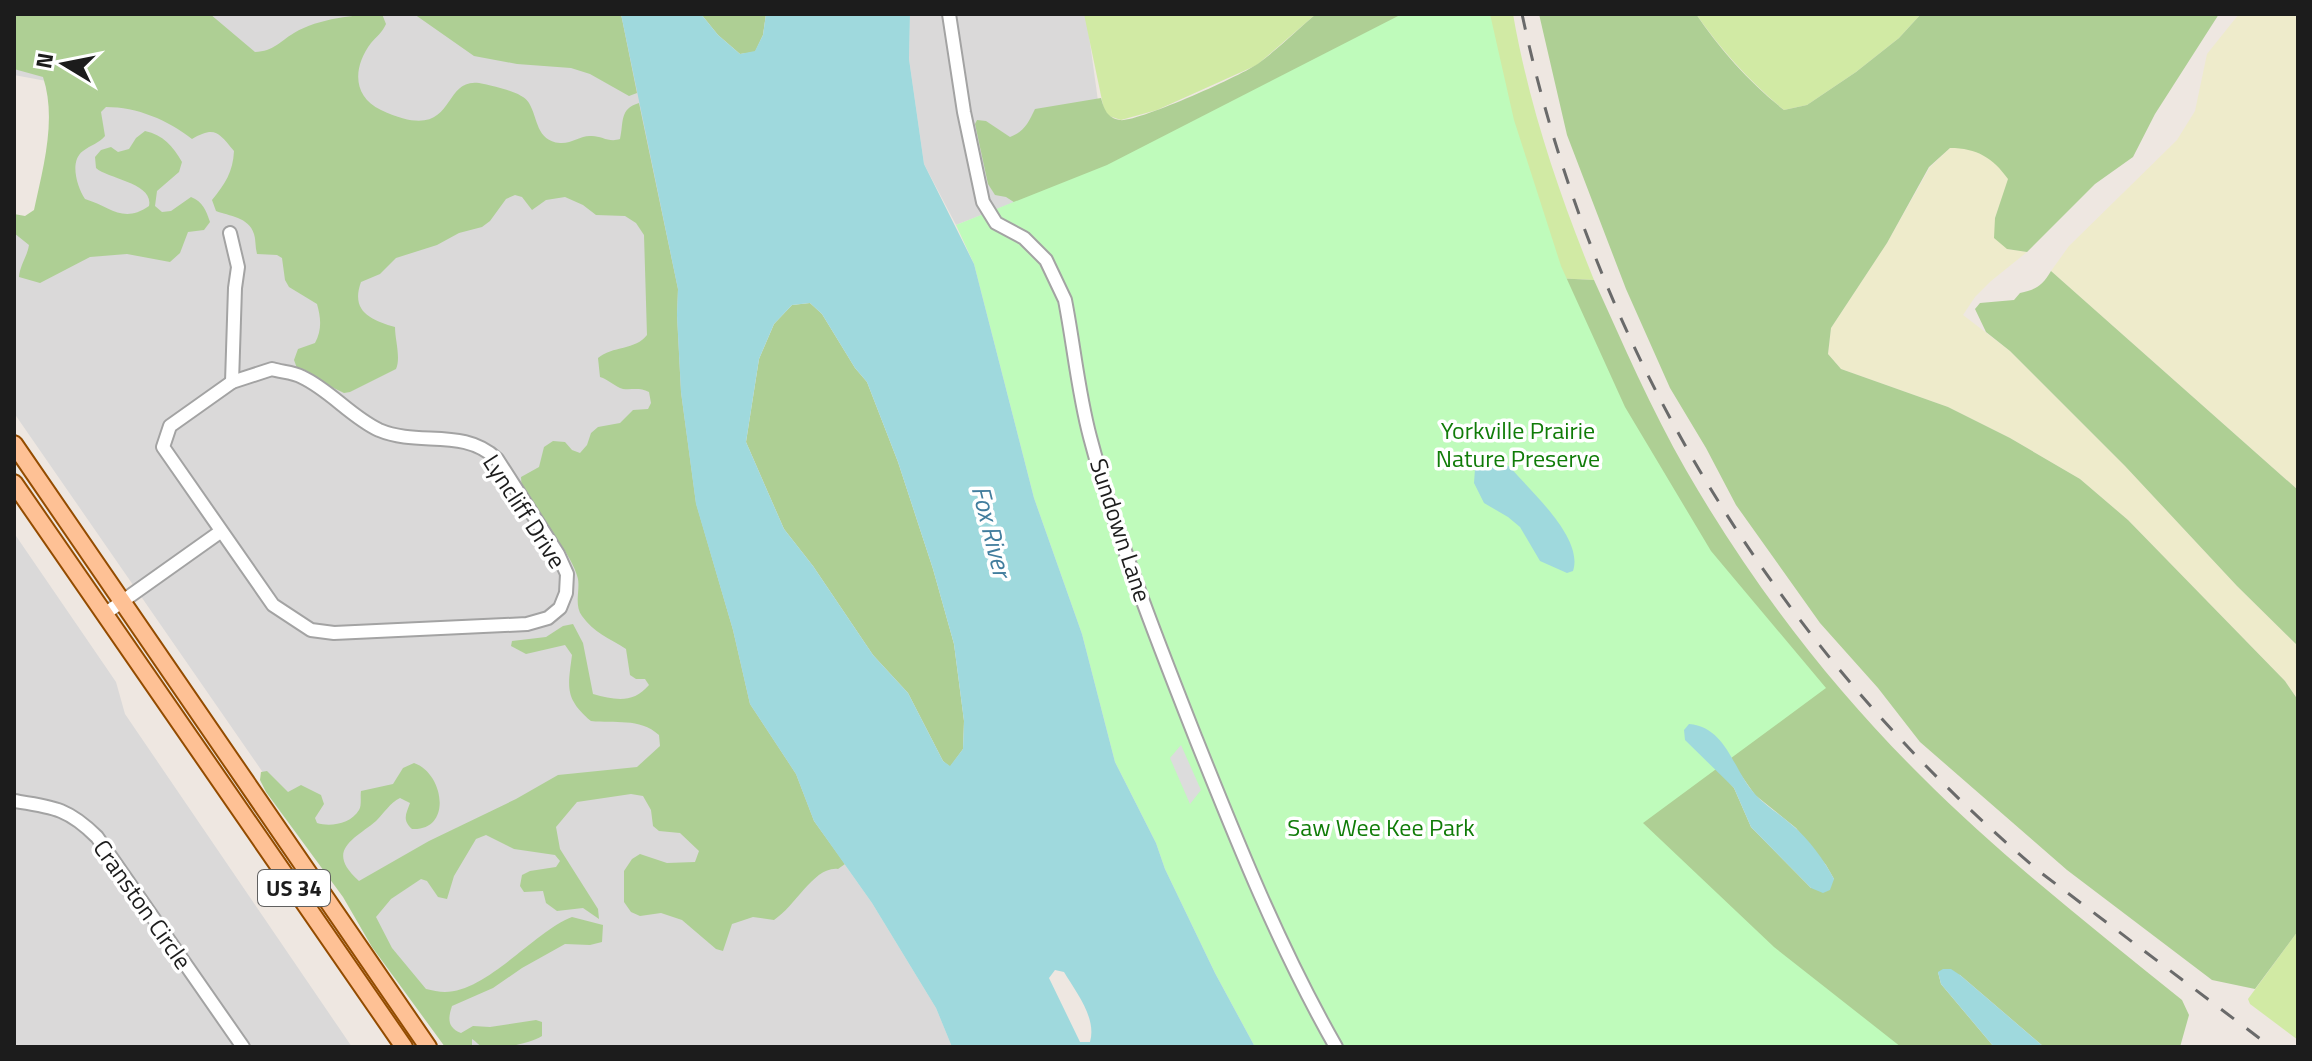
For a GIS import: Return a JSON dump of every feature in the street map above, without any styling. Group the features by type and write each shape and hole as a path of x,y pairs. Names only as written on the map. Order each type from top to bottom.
{"main road":[{"name":"US 34","path":"14,444 428,1047"},
{"name":"US 34","path":"14,483 404,1047"}],"street":[{"name":"Sundown Lane","path":"949,14 964,112 983,202 996,223 1024,238 1037,250 1058,282 1067,313 1090,435 1146,605 1263,901 1315,1011 1336,1047"},
{"path":"230,233 238,267 232,382"},
{"name":"Lyncliff Drive","path":"272,369 301,376 378,429 406,438 457,440 485,448 497,459 558,554 567,574 566,593 560,608 548,618 527,624 334,633 311,630 273,605 220,532 163,447 170,426 232,382 272,369"},
{"path":"106,613 220,532"},
{"name":"Cranston Circle","path":"14,801 61,810 80,820 97,837 243,1047"}],"shaded area":[{"path":"14,14 621,14 814,821 872,903 936,1008 952,1047 453,1047 14,413 14,218 38,223 57,83 14,75"},
{"path":"910,14 1086,14 1107,166 956,225 924,164 909,59"},
{"path":"2239,14 2298,14 2298,490 2051,271 2069,246 2177,140 2195,111 2207,54"},
{"path":"1950,148 1968,148 1994,160 2009,179 1995,218 2007,249 2027,252 1991,281 1963,315 2010,351 2298,646 2298,700 2285,681 2128,520 2080,479 2010,438 1948,407 1841,369 1828,354 1831,328 1887,243 1930,167"},
{"path":"14,533 116,682 125,714 352,1047 14,1047"},
{"path":"1181,745 1201,790 1190,804 1170,758"}],"green space":[{"path":"14,14 210,14 255,52 272,48 314,24 349,16 382,14 386,24 365,52 358,80 365,97 381,110 407,119 425,120 437,115 459,88 469,83 484,84 509,90 526,99 546,138 564,143 590,136 620,139 625,113 639,103 678,289 681,392 696,503 733,630 750,704 796,774 814,821 845,864 813,880 774,920 753,917 732,924 723,951 716,949 682,920 661,913 640,916 631,912 624,902 624,871 632,859 640,854 667,863 695,862 699,851 680,833 659,831 653,826 651,810 643,796 631,794 577,802 556,827 560,849 598,909 599,919 583,908 557,911 546,903 543,891 524,892 520,886 522,875 556,867 560,861 555,855 514,849 486,835 476,839 454,876 447,899 438,897 427,881 421,879 391,899 376,917 392,948 426,989 445,992 477,982 572,917 603,925 602,942 565,944 493,988 452,1006 450,1022 461,1033 473,1026 490,1027 536,1020 542,1022 542,1036 504,1047 483,1047 472,1039 472,1047 445,1047 372,947 343,897 266,792 260,780 261,772 267,771 288,792 301,785 321,795 324,804 315,818 317,823 328,825 346,821 355,815 360,808 361,791 393,784 403,768 414,763 424,769 432,778 440,800 434,821 425,827 412,829 406,820 410,803 400,798 393,803 346,846 344,861 359,881 558,775 637,767 660,746 659,735 651,729 626,722 591,721 582,713 570,691 572,655 565,645 526,654 511,646 512,641 546,637 563,626 573,624 583,643 593,694 630,698 649,685 645,679 630,675 626,649 597,631 582,616 578,607 578,579 574,568 531,506 521,477 539,467 544,447 553,441 565,442 580,453 598,427 620,423 633,410 648,409 651,403 649,392 623,389 600,377 598,358 637,343 647,335 644,235 636,223 625,216 596,215 565,197 546,200 532,210 522,197 515,195 506,199 482,227 396,258 380,274 361,282 358,301 361,308 371,318 395,327 397,365 396,369 344,393 298,371 294,360 298,349 315,343 320,324 317,304 289,287 282,258 257,254 254,234 248,224 216,211 212,200 228,177 234,151 216,133 206,133 192,139 152,116 129,109 106,107 101,112 105,136 83,151 76,161 77,181 85,199 124,214 132,214 149,206 145,192 96,168 95,157 101,150 111,147 118,152 129,149 145,131 167,142 182,162 179,172 157,191 155,206 162,212 171,211 191,197 204,207 210,222 204,230 188,232 180,253 170,262 127,254 90,257 40,283 19,277 29,245 14,233 14,214 25,216 34,210 47,144 49,110 43,77 14,69"},
{"path":"414,14 621,14 637,93 629,96 590,74 571,68 517,64 474,56"},
{"path":"701,14 766,14 763,35 755,52 740,54 718,35"},
{"path":"1084,14 1316,14 1257,65 1157,110 1121,120 1109,116 1104,110"},
{"name":"Yorkville Prairie Nature Preserve","path":"1316,14 1445,14 1555,278 1594,280 1673,447 1764,592 1855,706 1921,776 2016,863 2182,1000 2189,1015 2180,1047 2044,1047 1960,975 1938,972 1941,984 1994,1047 1347,1047 1023,208 1006,197 995,195 988,184 975,124 977,120 986,121 1010,137 1023,129 1035,109 1101,98 1107,112 1116,119 1146,114 1249,69","holes":["1741,775 1755,795 1796,828 1834,879 1811,888 1751,827 1734,788 1726,779"]},
{"name":"Saw Wee Kee Park","path":"1402,14 1490,14 1514,120 1561,266 1625,407 1711,551 1826,688 1643,823 1774,947 1901,1047 1255,1047 1215,973 1115,762 1082,634 1034,498 974,264 956,225 1107,165"},
{"path":"1445,14 1513,14 1527,82 1546,149 1594,280 1555,278"},
{"path":"1539,14 1696,14 1736,65 1784,110 1807,105 1856,72 1899,38 1921,14 2219,14 2155,114 2133,157 2095,184 2027,252 2007,249 1994,238 1995,218 2008,179 1984,156 1950,148 1929,167 1887,243 1831,328 1828,354 1841,369 1948,407 2010,438 2080,479 2128,520 2285,681 2298,700 2298,931 2255,989 2212,980 2067,870 1920,742 1878,688 1820,623 1736,505 1670,388 1626,289 1567,135"},
{"path":"1696,14 1921,14 1899,38 1856,72 1807,105 1784,110 1737,65"},
{"path":"2051,271 2298,490 2298,646 2237,586 2125,466 2010,351 1986,332 1975,309 1980,303 2014,300 2020,293 2038,286"},
{"path":"810,303 822,314 867,382 898,462 933,569 954,644 964,721 963,749 950,767 943,761 908,693 873,655 784,529 746,442 759,359 774,324 792,305"},
{"path":"2298,931 2298,1040 2250,1004 2248,999"}],"water":[{"name":"Fox River","path":"621,14 701,14 718,35 740,54 755,51 763,35 766,14 910,14 909,59 924,164 974,264 1034,498 1082,634 1115,762 1215,973 1255,1047 952,1047 936,1008 872,903 814,821 796,774 750,704 733,630 696,504 681,392 678,289","holes":["810,303 822,314 867,382 898,462 933,569 954,644 964,721 963,749 950,766 943,761 908,693 873,655 784,529 746,442 759,359 774,324 792,305","1055,970 1064,972 1084,1006 1091,1024 1090,1042 1080,1042 1049,978"]},
{"path":"1482,458 1510,467 1554,516 1571,544 1573,571 1567,573 1540,561 1520,527 1484,503 1474,483 1475,469"},
{"path":"1689,724 1712,733 1762,802 1810,843 1834,879 1830,890 1823,893 1811,888 1751,827 1734,788 1685,740 1684,730"},
{"path":"1951,969 1960,975 2044,1047 1994,1047 1941,984 1938,972"}],"railway":[{"path":"1522,14 1554,139 1596,259 1648,375 1709,486 1779,592 1858,691 1945,785 2040,872 2271,1047"}]}
